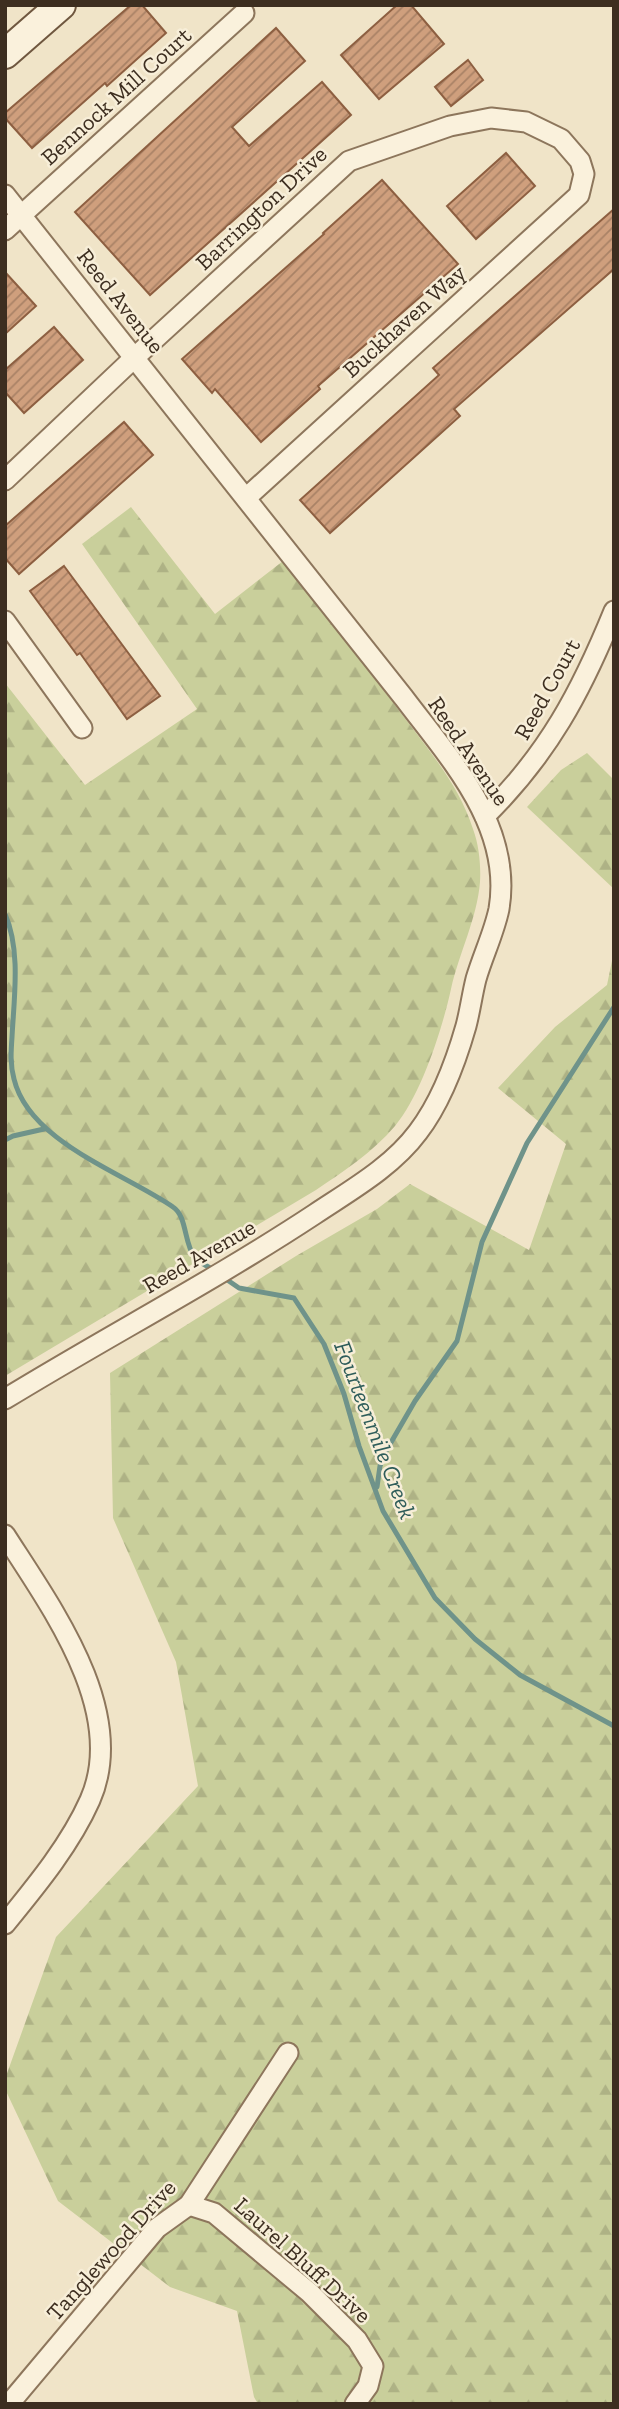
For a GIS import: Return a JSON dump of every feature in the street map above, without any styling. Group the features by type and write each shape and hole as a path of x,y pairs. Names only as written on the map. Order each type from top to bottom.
{"street":[{"path":"5,54 61,5"},
{"name":"Bennock Mill Court","path":"5,230 244,13"},
{"name":"Barrington Drive","path":"5,480 349,161 450,126 491,118 526,122 561,139 580,161 584,174"},
{"name":"Buckhaven Way","path":"246,498 579,195 584,174"},
{"name":"Reed Avenue","path":"5,195 404,698 459,772 495,839 501,890 498,910 459,1048 425,1122 403,1150 377,1171 261,1250 5,1399"},
{"name":"Reed Court","path":"485,816 507,794 555,734 591,666 614,611"},
{"path":"5,621 82,728"},
{"path":"5,1535 42,1594 83,1671 96,1712 99,1755 96,1781 90,1800 72,1832 5,1924"},
{"name":"Tanglewood Drive","path":"9,2404 157,2228 188,2204 288,2053"},
{"name":"Laurel Bluff Drive","path":"188,2204 214,2213 310,2293 358,2340 373,2366 368,2386 355,2404"}],"green space":[{"path":"131,507 215,614 283,561 392,701 461,799 477,842 480,869 478,896 429,1061 405,1113 395,1126 358,1161 316,1190 5,1376 5,683 85,785 197,709 82,544"},
{"path":"587,753 614,780 614,889 527,807 561,770"},
{"path":"614,951 614,2404 258,2404 254,2397 237,2311 170,2287 58,2201 5,2089 5,2079 56,1937 198,1786 176,1662 113,1518 110,1373 296,1256 377,1209 410,1184 529,1250 566,1144 498,1088 555,1027 607,985"}],"building":[{"path":"131,5 142,5 166,33 32,148 5,118 5,113"},
{"path":"397,5 411,5 444,44 379,99 341,55"},
{"path":"276,28 305,61 232,127 249,146 322,82 351,115 150,295 75,212"},
{"path":"468,60 483,80 451,106 435,87"},
{"path":"506,153 535,186 476,239 447,206"},
{"path":"382,180 458,264 318,386 320,389 261,442 215,389 212,393 182,359"},
{"path":"614,209 614,269 454,409 460,416 330,533 300,500 439,375 433,368"},
{"path":"5,272 36,306 5,334"},
{"path":"54,327 83,360 24,413 5,392 5,370"},
{"path":"124,422 153,455 19,574 5,558 5,526"},
{"path":"64,566 160,696 127,719 80,653 77,655 30,591"}],"waterway":[{"name":"Fourteenmile Creek","path":"5,914 15,958 11,1063 23,1101 38,1121 58,1138 178,1211 194,1256 215,1271"},
{"path":"377,1487 380,1466 386,1451 415,1401 457,1341 482,1242 527,1143 614,1007"},
{"path":"5,1140 44,1129"},
{"name":"Fourteenmile Creek","path":"223,1277 239,1288 294,1298 324,1344 344,1394 359,1446 383,1511 435,1598 475,1639 520,1675 614,1726"}]}
